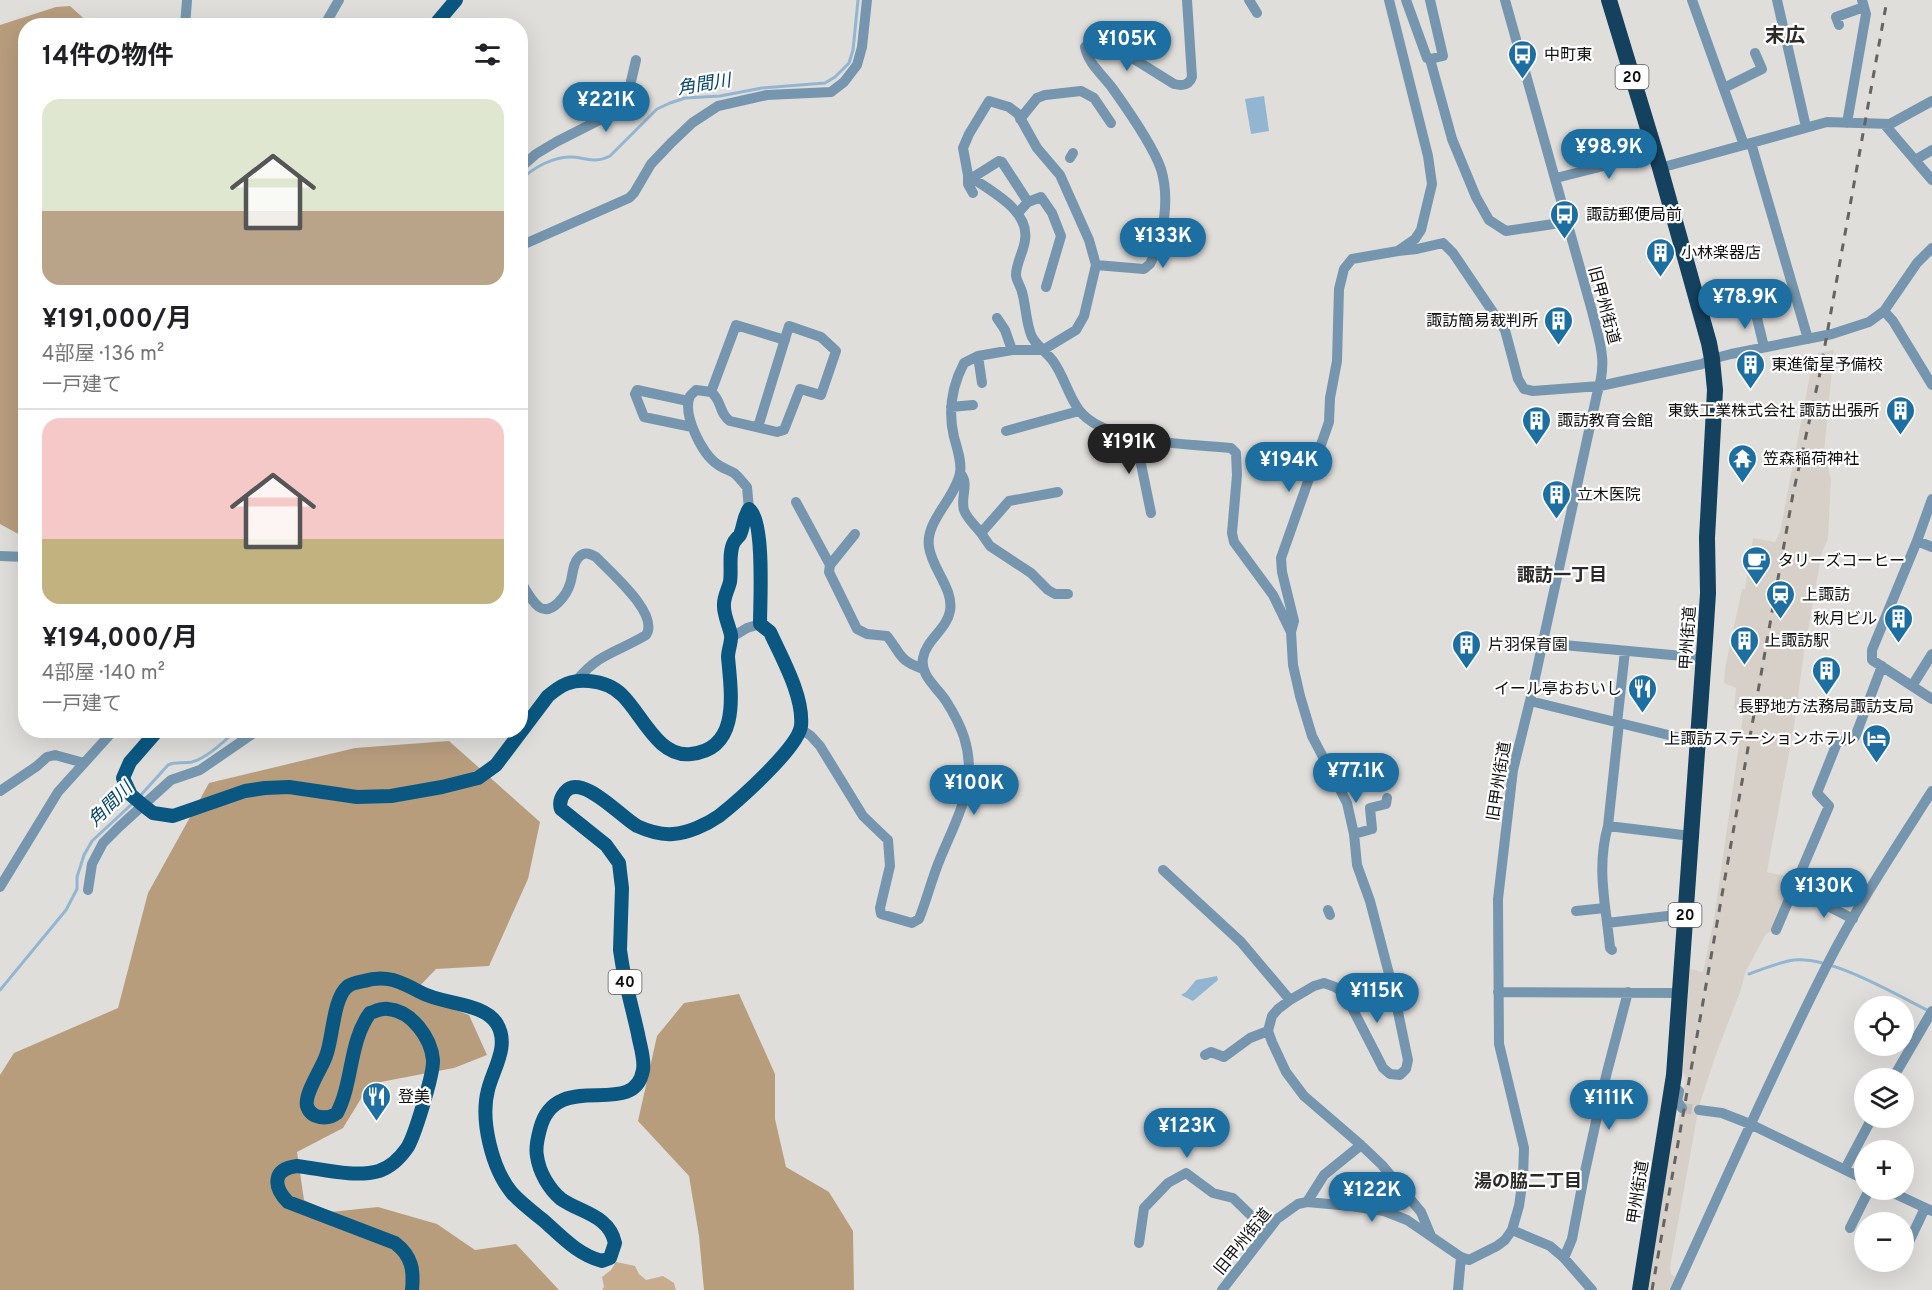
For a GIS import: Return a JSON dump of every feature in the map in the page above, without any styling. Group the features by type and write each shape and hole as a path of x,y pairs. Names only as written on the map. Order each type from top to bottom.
{"highway":[{"name":"甲州街道","path":"1609,0 1658,161 1709,343 1715,390 1707,538 1708,593 1674,1075 1640,1290"}],"main road":[{"path":"441,18 456,0"},
{"path":"528,723 556,689 577,680 594,681 611,687 622,695 661,744 676,753 690,754 707,750 718,741 730,718 732,695 728,653 732,637 723,605 730,581 733,543 740,534 749,509 758,523 760,624 770,632 792,683 801,708 801,729"},
{"name":"40","path":"412,1290 412,1264 404,1249 395,1243 288,1202 278,1192 277,1182 286,1167 363,1172 379,1171 394,1164 408,1146 426,1094 433,1060 431,1048 424,1034 405,1015 388,1009 379,1010 370,1013 364,1021 337,1113 333,1117 326,1118 309,1111 308,1095 329,1047 338,1004 343,992 348,985 373,978 390,978 403,982 429,997 456,1005 471,1006 493,1018 499,1028 501,1047 500,1058 488,1089 486,1108 491,1149 499,1173 514,1195 573,1246 592,1258 605,1261 613,1254 615,1243 609,1227 595,1215 563,1200 554,1192 541,1171 536,1154 543,1117 552,1105 567,1098 618,1095 627,1092 638,1083 643,1071 642,1054 620,950 622,888 619,863 606,845 561,809 563,794 568,789 581,787 650,832 673,834 697,828 717,816 776,765 801,729"},
{"path":"151,738 130,762 123,778 131,795 153,813 173,816 245,791 265,788 289,787 357,797 391,796 452,785 478,778 496,765 516,738"}],"street":[{"path":"186,18 187,0"},
{"path":"329,18 339,0"},
{"path":"528,242 629,198 651,164 672,142 692,123 718,106 767,95 831,92 844,82 857,65 862,47 867,0"},
{"path":"1096,265 1144,268 1150,264 1164,220 1165,197 1161,169 1156,158 1112,87 1089,59 1085,47 1090,42 1110,44 1174,84 1183,86 1190,82 1192,77 1187,0"},
{"path":"1249,0 1257,12 1258,0"},
{"path":"1389,0 1428,156 1432,184 1421,230 1415,239 1398,251"},
{"path":"1406,0 1427,58 1430,59 1452,139 1476,197 1489,220 1506,231 1567,222"},
{"path":"1430,0 1443,56 1430,59"},
{"name":"旧甲州街道","path":"1505,0 1556,178 1603,358 1604,372 1513,770 1504,838 1498,899 1499,1044 1524,1148 1519,1206 1512,1230"},
{"path":"1692,0 1747,144 1808,339"},
{"path":"1777,0 1806,128"},
{"path":"1839,25 1836,16 1863,3 1866,14 1847,123"},
{"path":"1724,88 1762,69 1755,53"},
{"path":"528,161 546,148 625,107 636,60"},
{"path":"1020,119 1037,98 1081,91 1094,98 1111,123"},
{"path":"973,193 968,184 970,176 963,148 989,101 1009,107 1018,114 1037,148 1060,175 1089,240 1096,265 1084,316 1076,330"},
{"path":"1556,178 1747,144 1774,142 1806,128 1827,122 1885,125 1932,101"},
{"path":"1885,125 1932,180"},
{"path":"1915,160 1932,150"},
{"path":"970,176 999,161 1002,162 1028,202"},
{"path":"970,176 1018,213 1026,230 1016,276 1022,290 1032,337 1053,361 1079,411 1092,422 1116,433 1146,440 1230,448 1236,453 1237,475 1232,533 1234,542 1273,595 1291,632"},
{"path":"1018,213 1028,202 1041,197 1061,236 1046,287"},
{"path":"1431,1236 1421,1212 1382,1165 1304,1096 1286,1072 1268,1031 1272,1016 1278,1009 1314,986 1324,983 1345,994 1383,1068 1390,1074 1400,1075 1406,1069 1408,1060 1394,993 1370,902 1357,865 1354,834 1347,803 1312,736 1300,696 1293,665 1291,632 1294,621 1282,572 1281,558 1329,422 1330,398 1337,361 1339,289 1344,269 1352,259 1443,243 1454,253 1505,330 1518,379 1524,388 1533,391 1600,386 1702,364 1712,359 1764,347 1832,334 1869,322 1884,311 1917,263 1932,248"},
{"path":"1754,306 1764,347"},
{"path":"1884,311 1926,363 1932,385"},
{"path":"997,318 1005,330 1012,350"},
{"path":"711,392 736,325 785,340"},
{"path":"749,509 747,487 733,473 717,465 708,457 692,427 688,401 690,396 696,390 711,392 720,401 725,418 730,421 758,428 777,432 784,430 800,389 821,395 836,351 821,338 789,326 758,428"},
{"path":"801,729 812,736 820,746 863,816 888,840 890,866 880,908 881,914 912,923 919,919 940,860 960,815 967,790 969,764 962,730 945,700 923,669 923,658 926,651 950,612 945,586 928,546 930,532 936,518 949,501 960,473 959,454 951,423 953,389 964,363 978,356 1012,350 1043,350 1076,330 1088,326"},
{"path":"978,356 982,383"},
{"path":"688,401 637,390 635,394 644,417 692,427"},
{"path":"951,407 973,405"},
{"path":"1006,431 1079,411"},
{"path":"1112,448 1116,433"},
{"path":"1146,440 1140,459 1151,513"},
{"path":"960,473 965,482 963,509 990,546 1031,573 1048,590 1055,594 1068,594"},
{"path":"981,533 1009,501 1058,492"},
{"path":"1932,499 1872,650 1872,660 1932,699"},
{"path":"796,502 830,565"},
{"path":"855,534 830,565 829,572 857,629 867,634 887,636 907,663 923,669"},
{"path":"1917,541 1932,547"},
{"path":"528,594 539,607 544,609 556,604 566,592 578,558 588,554 596,557 639,601 648,624 649,631 646,635 600,658 585,669 577,680"},
{"path":"0,556 18,557"},
{"path":"732,637 747,628 760,624"},
{"path":"1542,644 1704,658"},
{"path":"1612,950 1601,871 1608,826 1625,651"},
{"path":"1912,686 1932,654"},
{"path":"1776,930 1829,806 1817,793 1837,742 1855,737 1882,666"},
{"path":"1530,701 1697,742"},
{"path":"0,887 58,792 107,738"},
{"path":"88,890 92,864 104,843 171,780 200,770 246,738"},
{"path":"0,791 47,757 55,755 84,763"},
{"path":"1675,1290 1750,1124 1828,963 1932,791"},
{"path":"1354,834 1372,829 1370,808 1386,804 1386,798"},
{"path":"1608,826 1691,836"},
{"path":"1163,870 1241,942 1290,1000"},
{"path":"1807,895 1853,919"},
{"path":"1576,911 1605,908"},
{"path":"1607,923 1685,914"},
{"path":"1498,992 1680,993"},
{"path":"1564,1258 1572,1239 1606,1076 1628,992"},
{"path":"1899,1068 1929,1015"},
{"path":"1205,1055 1211,1052 1224,1057 1250,1038 1268,1031"},
{"path":"1674,1075 1679,1080 1677,1101 1682,1108"},
{"path":"1699,1110 1722,1113 1750,1124 1854,1174"},
{"path":"1845,1169 1867,1128"},
{"path":"1361,1145 1324,1175 1307,1202 1384,1211 1407,1220 1461,1257 1469,1260 1489,1251 1505,1240 1512,1230 1550,1246 1564,1258 1592,1290"},
{"path":"1139,1243 1144,1208 1168,1184 1186,1173 1213,1193 1233,1198 1267,1231"},
{"path":"1850,1228 1864,1200"},
{"path":"1909,1200 1929,1209 1914,1234"},
{"name":"旧甲州街道","path":"1222,1290 1267,1231 1286,1211 1307,1202"},
{"path":"1458,1290 1461,1257"}],"shaded area":[{"path":"70,6 83,18 22,18 56,7"},
{"path":"18,19 18,534 0,524 0,25"},
{"path":"1834,350 1824,452 1831,479 1828,539 1822,552 1804,652 1794,726 1767,872 1793,878 1771,931 1766,934 1746,971 1699,1106 1670,1267 1671,1274 1675,1277 1669,1290 1646,1290 1673,1123 1678,1120 1686,1078 1683,1072 1690,969 1703,972 1714,919 1743,716 1734,708 1736,688 1724,683 1725,668 1742,589 1745,589 1753,538 1775,542 1780,532 1810,375 1818,353"},
{"path":"449,741 540,822 528,879 489,966 436,969 412,994 469,1015 487,1055 454,1068 370,1084 343,1128 297,1152 304,1200 330,1212 378,1207 437,1224 475,1250 516,1244 559,1290 0,1290 0,1075 14,1053 118,1008 148,893 209,783 355,748"},
{"path":"739,994 775,1074 775,1119 786,1167 829,1192 853,1231 854,1290 704,1290 699,1236 689,1176 638,1121 657,1036 684,1003"},
{"path":"1357,1182 1364,1182 1377,1197 1379,1195 1390,1207 1387,1209 1367,1203 1344,1201 1344,1197"},
{"path":"616,1262 635,1266 646,1280 663,1276 674,1283 676,1290 602,1290 604,1287 602,1277 611,1270"}],"water":[{"path":"1264,96 1269,131 1251,134 1245,99"},
{"path":"1217,976 1218,980 1193,1001 1181,995 1196,980"}],"waterway":[{"name":"角間川","path":"528,174 537,167 558,158 595,160 610,156 657,109 685,98 825,83 849,63 853,50 858,0"},
{"name":"角間川","path":"140,796 168,765 198,760 216,749 228,738"},
{"name":"角間川","path":"0,990 66,910 77,889 77,877 84,855 92,841 133,803"},
{"path":"1749,974 1788,961 1809,960 1863,978 1929,1011"}],"tunnel":[{"path":"1682,1108 1699,1110"}],"railway":[{"path":"1652,1290 1793,494 1820,373 1887,0"}],"place":[{"name":"中町東","path":"1523,80"},
{"name":"諏訪郵便局前","path":"1565,240"},
{"name":"小林楽器店","path":"1660,278"},
{"name":"諏訪簡易裁判所","path":"1559,346"},
{"name":"東進衛星予備校","path":"1750,390"},
{"name":"東鉄工業株式会社 諏訪出張所","path":"1900,436"},
{"name":"諏訪教育会館","path":"1536,446"},
{"name":"笠森稲荷神社","path":"1742,484"},
{"name":"立木医院","path":"1556,520"},
{"name":"タリーズコーヒー","path":"1757,586"},
{"name":"上諏訪","path":"1781,620"},
{"name":"秋月ビル","path":"1898,644"},
{"name":"上諏訪駅","path":"1744,666"},
{"name":"片羽保育園","path":"1467,670"},
{"name":"長野地方法務局諏訪支局","path":"1826,696"},
{"name":"イール亭おおいし","path":"1643,714"},
{"name":"上諏訪ステーションホテル","path":"1877,764"},
{"name":"登美","path":"377,1122"}],"district":[{"name":"末広","path":"1785,35"},
{"name":"諏訪一丁目","path":"1562,575"},
{"name":"湯の脇二丁目","path":"1528,1181"}]}
